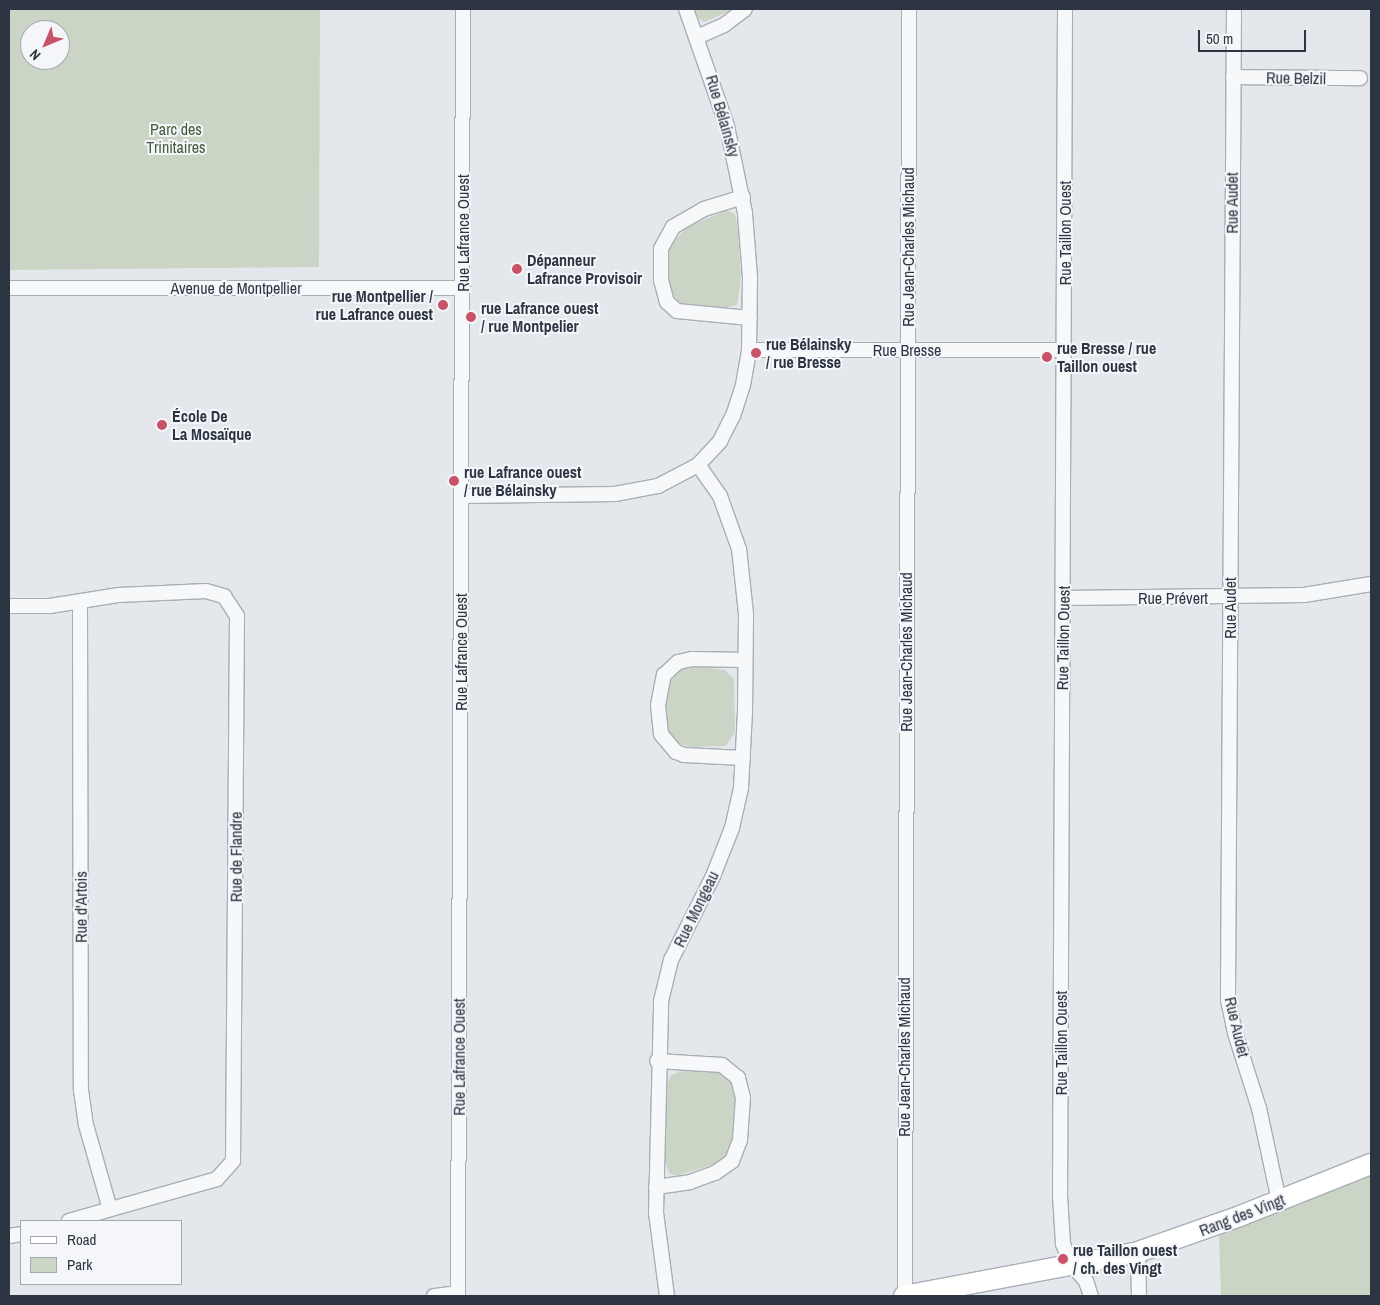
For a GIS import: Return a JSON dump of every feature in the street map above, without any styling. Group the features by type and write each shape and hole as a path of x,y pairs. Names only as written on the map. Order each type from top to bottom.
{"street":[{"name":"Rue Lafrance Ouest","path":"458,1295 463,9"},
{"name":"Rue Bélainsky","path":"461,496 629,493 676,479 698,465 720,441 733,416 743,385 749,350 749,253 743,197 725,118 686,9"},
{"path":"697,37 724,25 745,9"},
{"name":"Rue Jean-Charles Michaud","path":"904,1296 909,9"},
{"name":"Rue Taillon Ouest","path":"1065,9 1060,1195 1063,1244 1072,1265 1086,1281 1091,1296"},
{"name":"Rue Audet","path":"1234,9 1228,1000 1235,1033 1259,1108 1279,1201"},
{"name":"Rue Belzil","path":"1233,76 1360,78"},
{"path":"743,197 704,209 673,227 661,249 661,280 667,302 677,311 750,318"},
{"name":"Avenue de Montpellier","path":"9,288 463,288"},
{"name":"Rue Bresse","path":"749,350 1064,350"},
{"name":"Rue Mongeau","path":"667,1296 659,1252 656,1187 657,1061 665,981 727,842 739,800 743,758 745,599 739,549 720,496 698,465"},
{"name":"Rue Prévert","path":"1064,598 1230,597 1313,594 1371,584"},
{"name":"Rue de Flandre","path":"9,606 80,602 119,595 210,591 231,602 237,620 234,1156 228,1170 217,1179 72,1220"},
{"name":"Rue d'Artois","path":"80,602 81,1090 86,1125 110,1209"},
{"path":"743,758 684,755 676,752 661,734 658,705 664,676 678,662 692,659 745,660"},
{"path":"656,1187 690,1182 715,1173 732,1161 740,1140 743,1098 738,1078 722,1065 657,1061"},
{"name":"Rang des Vingt","path":"904,1296 1138,1252 1279,1201 1371,1164"},
{"path":"1138,1252 1139,1296"},
{"path":"434,1296 458,1295"}],"green space":[{"name":"Parc des Trinitaires","path":"9,9 320,9 319,267 9,270"},
{"path":"694,9 734,9 704,22 698,18"},
{"path":"727,210 735,214 738,229 741,278 737,305 719,309 679,303 669,288 669,251 672,243 687,227"},
{"path":"694,666 725,670 734,679 735,732 726,746 689,747 676,742 668,733 665,716 668,685 679,670"},
{"path":"688,1069 718,1071 731,1082 735,1095 732,1140 728,1153 717,1163 676,1176 669,1173 665,1160 665,1090 671,1075"},
{"path":"1371,1175 1371,1296 1221,1296 1219,1235"}],"place":[{"name":"Dépanneur Lafrance Provisoir","path":"517,269"},
{"name":"rue Montpellier / rue Lafrance ouest","path":"443,305"},
{"name":"rue Lafrance ouest / rue Montpelier","path":"471,317"},
{"name":"rue Bélainsky / rue Bresse","path":"756,353"},
{"name":"rue Bresse / rue Taillon ouest","path":"1047,357"},
{"name":"École De La Mosaïque","path":"162,425"},
{"name":"rue Lafrance ouest / rue Bélainsky","path":"454,481"},
{"name":"rue Taillon ouest / ch. des Vingt","path":"1063,1259"}]}
